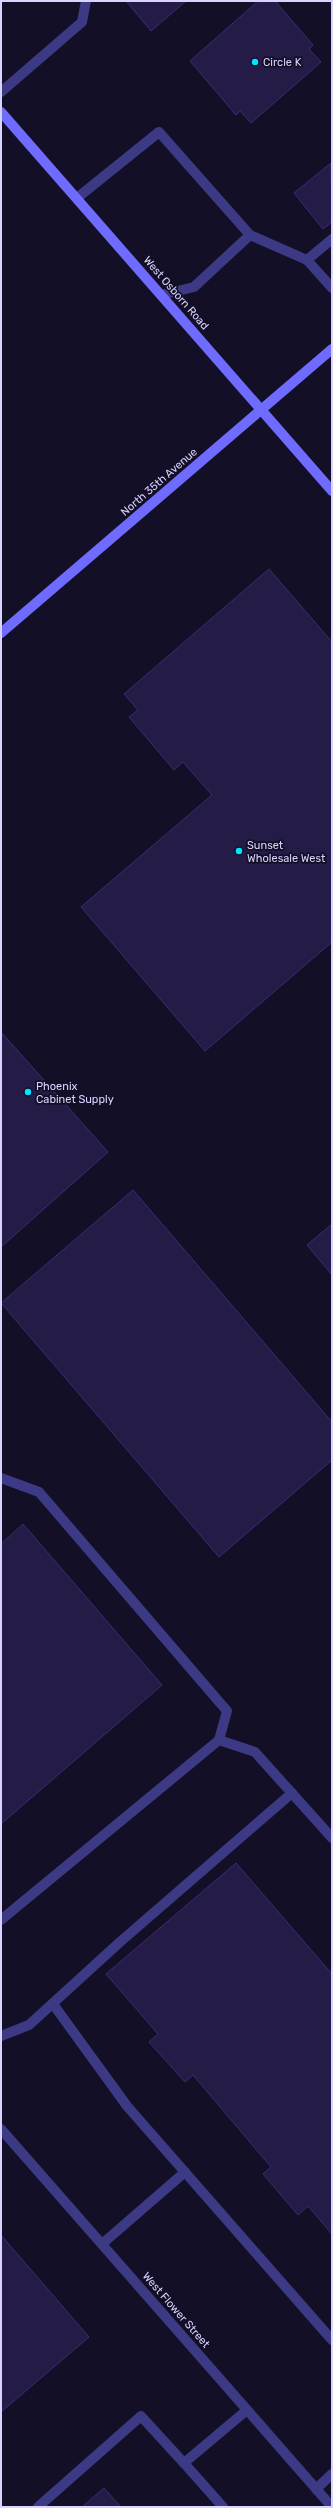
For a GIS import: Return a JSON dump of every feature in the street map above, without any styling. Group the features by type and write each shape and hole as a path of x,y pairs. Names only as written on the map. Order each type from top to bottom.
{"street":[{"path":"1,92 82,22 86,1"},
{"name":"West Osborn Road","path":"1,112 332,491"},
{"path":"77,198 158,132 250,235 307,260 332,288"},
{"path":"161,295 194,287 250,235"},
{"path":"307,260 332,239"},
{"name":"North 35th Avenue","path":"1,633 332,349"},
{"path":"1,1478 39,1492 227,1712 219,1740 1,1920"},
{"path":"219,1740 255,1752 332,1838"},
{"path":"1,2036 29,2025 120,1942 292,1793"},
{"path":"53,2004 127,2106 332,2340"},
{"name":"West Flower Street","path":"1,2129 332,2507"},
{"path":"102,2244 185,2172"},
{"path":"184,2463 247,2410"},
{"path":"38,2507 141,2416 223,2507"},
{"path":"316,2488 332,2474"}],"building":[{"path":"126,1 186,1 151,31"},
{"name":"Circle K","path":"258,1 275,1 313,45 309,49 321,62 251,123 240,111 236,115 190,61"},
{"path":"331,163 332,222 323,229 294,193"},
{"name":"Sunset Wholesale West","path":"269,569 332,642 332,942 205,1051 81,907 212,795 183,762 174,770 129,717 138,710 124,694"},
{"name":"Phoenix Cabinet Supply","path":"1,1032 108,1152 1,1247"},
{"path":"133,1190 332,1422 332,1460 219,1557 1,1303"},
{"path":"332,1224 332,1275 307,1245"},
{"path":"23,1524 162,1685 1,1824 1,1544"},
{"path":"236,1863 332,1974 332,2234 308,2206 298,2215 263,2174 271,2167 193,2075 185,2082 149,2042 158,2034 106,1974"},
{"path":"1,2235 89,2337 1,2412"},
{"path":"104,2488 121,2507 82,2507"}],"place":[{"name":"Circle K","path":"255,62"},
{"name":"Sunset Wholesale West","path":"239,851"},
{"name":"Phoenix Cabinet Supply","path":"28,1092"}]}
